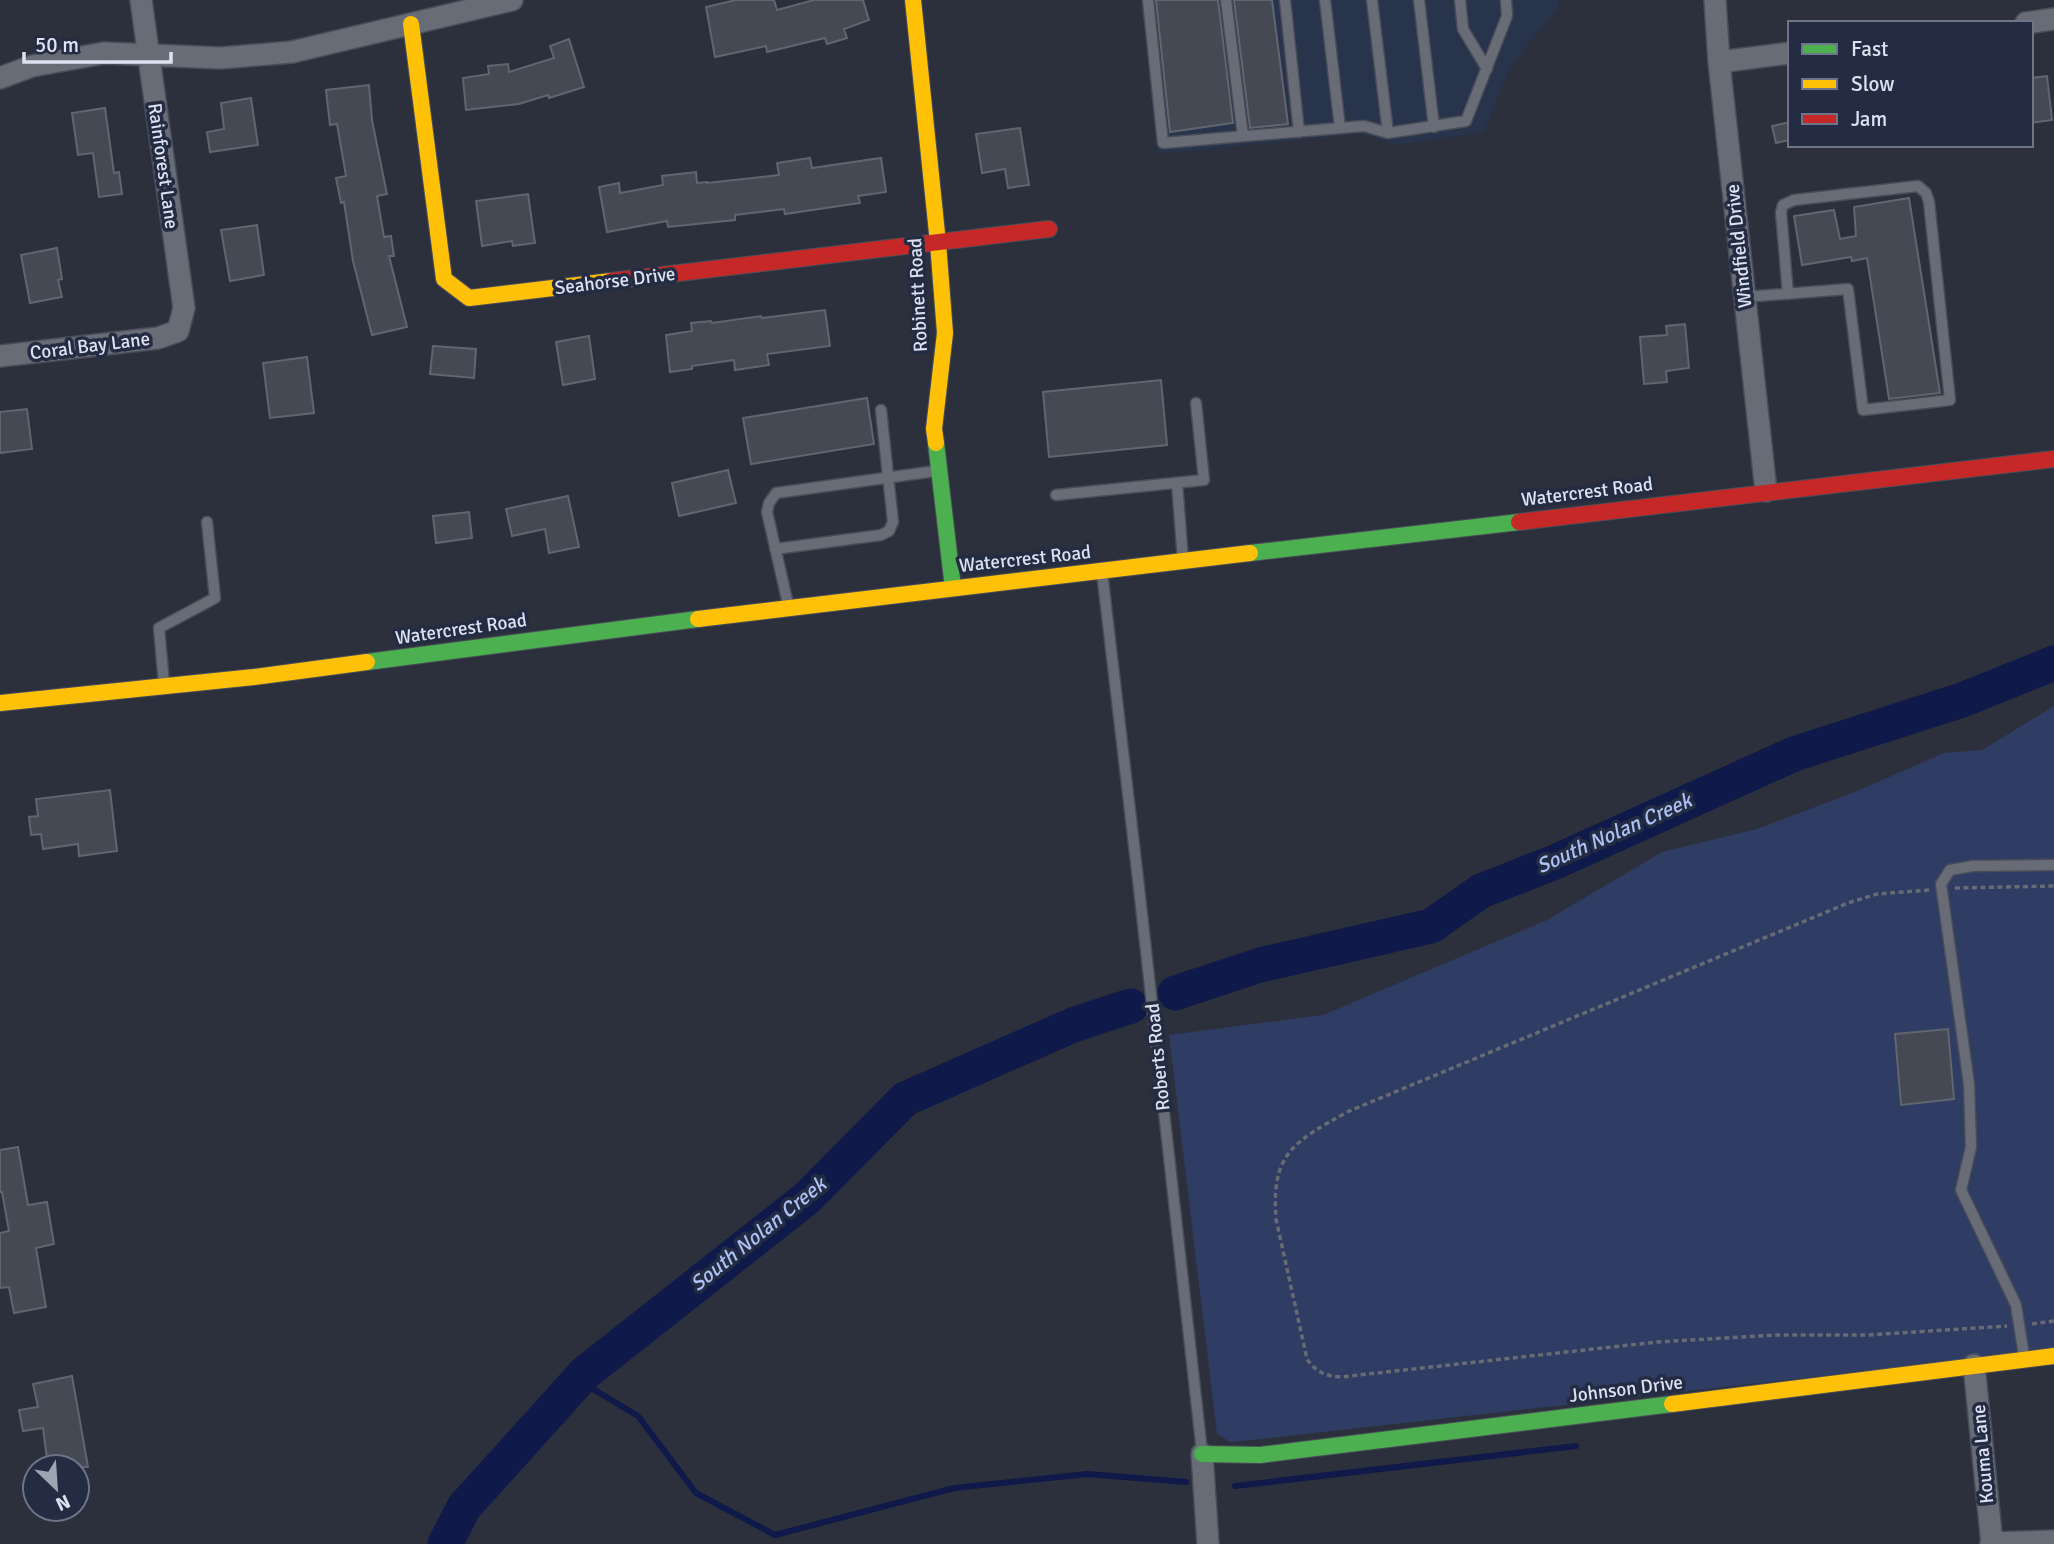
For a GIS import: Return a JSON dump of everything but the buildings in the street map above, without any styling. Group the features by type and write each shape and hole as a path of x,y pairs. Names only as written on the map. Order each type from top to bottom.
{"street":[{"name":"Rainforest Lane","path":"141,0 184,308 178,331"},
{"path":"0,78 32,66 104,53 221,58 292,52 512,0"},
{"name":"Robinett Road","path":"913,0 945,333 934,429 953,588"},
{"name":"Windfield Drive","path":"1714,0 1766,491"},
{"path":"2033,22 2054,19"},
{"name":"Seahorse Drive","path":"411,24 444,279 468,298 1049,229"},
{"path":"1720,62 1788,53"},
{"name":"Coral Bay Lane","path":"0,356 158,338 178,331"},
{"name":"Watercrest Road","path":"0,703 268,676 789,607 2054,458"},
{"name":"Johnson Drive","path":"1202,1454 1260,1455 1434,1435 2054,1356"},
{"name":"Kouma Lane","path":"1974,1365 1991,1543"},
{"name":"Roberts Road","path":"1202,1454 1208,1544"},
{"path":"1991,1543 2054,1541"}],"lane":[{"path":"1148,0 1163,143 1364,126 1388,133 1466,121 1507,16 1506,0"},
{"path":"1226,0 1242,136"},
{"path":"1285,0 1299,132"},
{"path":"1325,0 1340,128"},
{"path":"1372,0 1388,133"},
{"path":"1419,0 1434,127"},
{"path":"1460,0 1463,29 1486,69"},
{"path":"1745,297 1788,294 1848,289 1863,410 1950,400 1929,202 1926,193 1918,186 1794,200 1783,205 1781,212 1788,294"},
{"path":"1056,495 1204,480 1196,403"},
{"path":"775,549 881,535 889,531 893,522 881,410"},
{"path":"789,607 767,512 769,502 776,493 939,471"},
{"path":"1177,483 1184,562"},
{"path":"165,686 159,628 215,598 207,523"},
{"name":"Roberts Road","path":"1102,572 1202,1454"},
{"path":"2024,1360 2016,1305 1961,1189 1971,1147 1969,1084 1941,884 1950,870 1973,866 2054,865"}],"path":[{"path":"2054,886 1941,889 1878,894 1848,902 1347,1112 1309,1134 1287,1153 1277,1175 1275,1196 1276,1219 1307,1359 1314,1370 1330,1376 1354,1376 1657,1342 1777,1335 1868,1335 2054,1321"}],"shaded area":[{"path":"1141,0 1558,0 1559,7 1510,67 1484,132 1398,145 1360,134 1157,154"},
{"path":"2054,706 2054,1350 1252,1440 1230,1442 1217,1434 1169,1035 1323,1015 1547,920 1662,852 1757,829 1855,792 1944,753 1982,750"}],"waterway":[{"name":"South Nolan Creek","path":"1175,993 1260,965 1431,926 1481,891 1555,862 1794,754 1962,700 2054,663"},
{"name":"South Nolan Creek","path":"445,1544 464,1507 585,1373 807,1198 905,1099 1073,1025 1131,1006"},
{"path":"578,1380 638,1416 696,1493 775,1535 954,1488 1087,1474 1186,1482"},
{"path":"1235,1486 1576,1446"}],"traffic: fast":[{"path":"936,443 953,588"},
{"path":"1250,553 1519,522"},
{"path":"367,662 698,619"},
{"path":"1202,1454 1260,1455 1672,1404"}],"traffic: slow":[{"path":"913,0 945,333 934,429 936,443"},
{"path":"411,24 444,279 469,298 611,281"},
{"path":"698,619 1250,553"},
{"path":"0,703 254,677 367,662"},
{"path":"1672,1404 2054,1356"}],"traffic: jam":[{"path":"611,281 1049,229"},
{"path":"1519,522 2054,459"}]}
